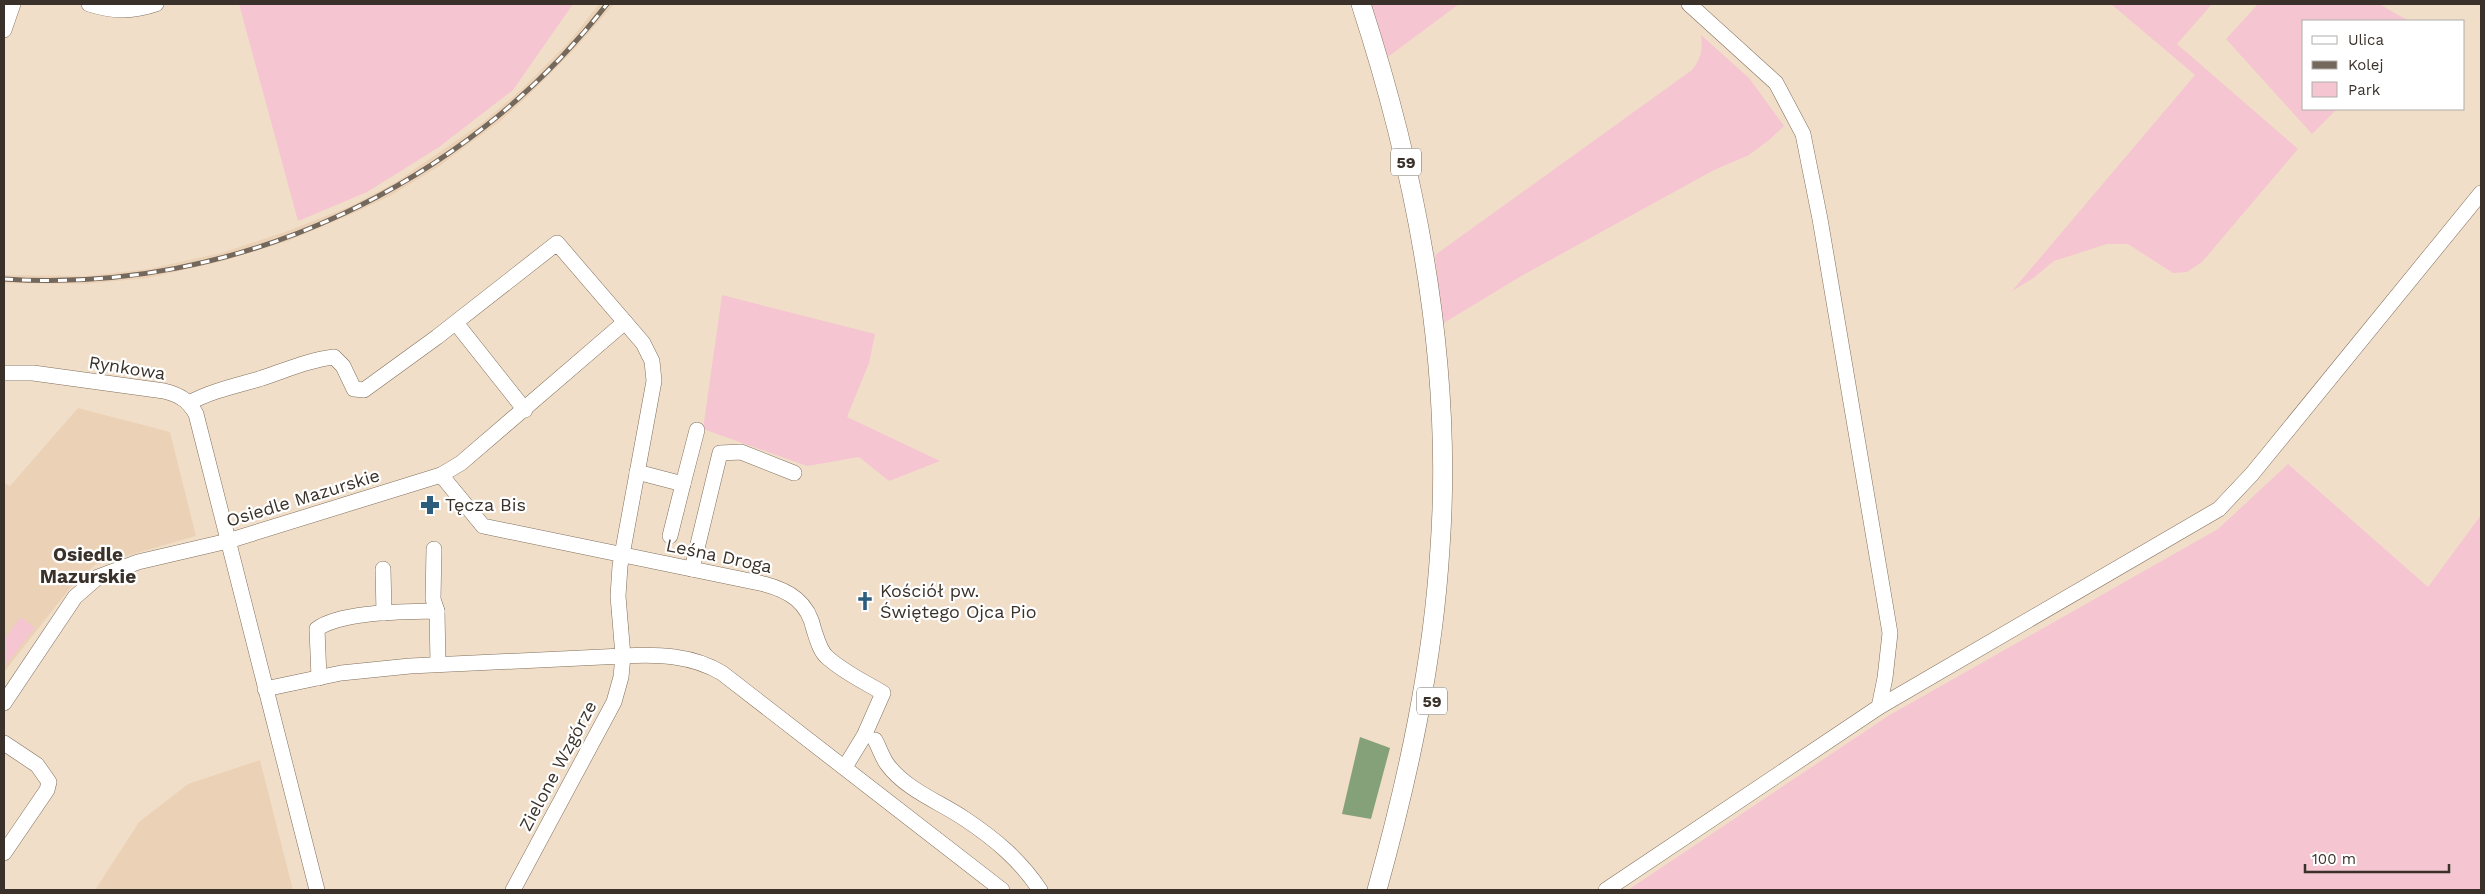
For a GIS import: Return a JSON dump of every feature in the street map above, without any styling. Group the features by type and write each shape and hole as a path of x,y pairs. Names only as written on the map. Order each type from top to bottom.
{"main road":[{"name":"59","path":"1361,4 1406,158 1426,266 1440,414 1441,512 1438,580 1424,684 1412,750 1377,890"},
{"name":"59","path":"1390,890 1427,730 1441,627 1438,580"}],"street":[{"path":"4,30 17,4"},
{"path":"89,4 106,9 136,11 156,4"},
{"path":"1689,4 1776,83 1803,134 1820,219 1890,633 1885,678 1879,707"},
{"path":"1606,890 1879,707 2218,509 2252,474 2481,194"},
{"path":"317,890 196,414 189,403 205,394 262,378 298,365 334,357 344,366 354,389 364,390 456,323 557,243 643,343 652,361 654,382 622,555 618,596 623,656"},
{"name":"Osiedle Mazurskie","path":"4,703 74,597 98,577 138,562 228,541 441,475 461,463 525,410 625,322"},
{"path":"456,323 525,410"},
{"name":"Rynkowa","path":"4,374 33,373 164,391 179,395 189,403"},
{"path":"670,536 696,430"},
{"path":"692,569 720,453 741,452 794,473"},
{"path":"637,472 683,484"},
{"name":"Leśna Droga","path":"441,475 483,526 764,584 791,594 802,602 810,613 816,639 827,657 883,693 864,736 846,767"},
{"path":"434,549 432,599 436,611 438,664"},
{"path":"384,569 384,613"},
{"path":"319,678 317,629 328,621 384,613 436,611"},
{"path":"265,689 373,669 438,664 623,656 668,657 704,662 722,673 846,767 1002,890"},
{"name":"Zielone Wzgórze","path":"513,890 614,702 621,677 623,656"},
{"path":"875,740 887,764 906,783 965,819 1004,848 1021,864 1040,890"},
{"path":"4,744 37,765 49,782 47,790 4,853"}],"shaded area":[{"path":"599,4 614,4 573,51 499,122 438,167 390,196 352,214 288,241 223,261 148,278 85,284 4,283 4,275 86,276 148,269 221,253 285,232 351,206 396,182 482,123 522,89 567,44"},
{"path":"78,408 170,432 196,536 95,565 74,583 4,672 4,483 10,486"},
{"path":"1360,737 1390,748 1371,819 1342,814"},
{"path":"260,760 293,890 95,890 139,822 188,784"}],"green space":[{"path":"239,4 573,4 513,90 439,147 367,192 298,221"},
{"path":"1366,4 1459,4 1385,59"},
{"path":"2111,4 2212,4 2177,44 2298,149 2202,262 2187,272 2173,273 2128,244 2107,244 2054,261 2032,279 2012,291 2195,75"},
{"path":"2258,4 2379,4 2407,20 2302,20 2302,110 2336,110 2312,134 2226,39"},
{"path":"1701,35 1749,78 1784,126 1749,155 1714,170 1523,275 1442,324 1435,255 1692,70 1701,54"},
{"path":"722,295 875,334 869,363 847,417 940,461 889,481 859,457 807,466 703,429"},
{"path":"2288,464 2428,587 2481,515 2481,890 1628,890 1888,716 2218,529"},
{"path":"21,617 35,628 4,667 4,639"}],"railway":[{"path":"4,279 90,279 175,268 259,247 339,216 415,175 486,126 550,69 607,4"}],"place":[{"name":"Tęcza Bis","path":"430,505"},
{"name":"Kościół pw. Świętego Ojca Pio","path":"865,601"}],"district":[{"name":"Osiedle Mazurskie","path":"88,565"}]}
